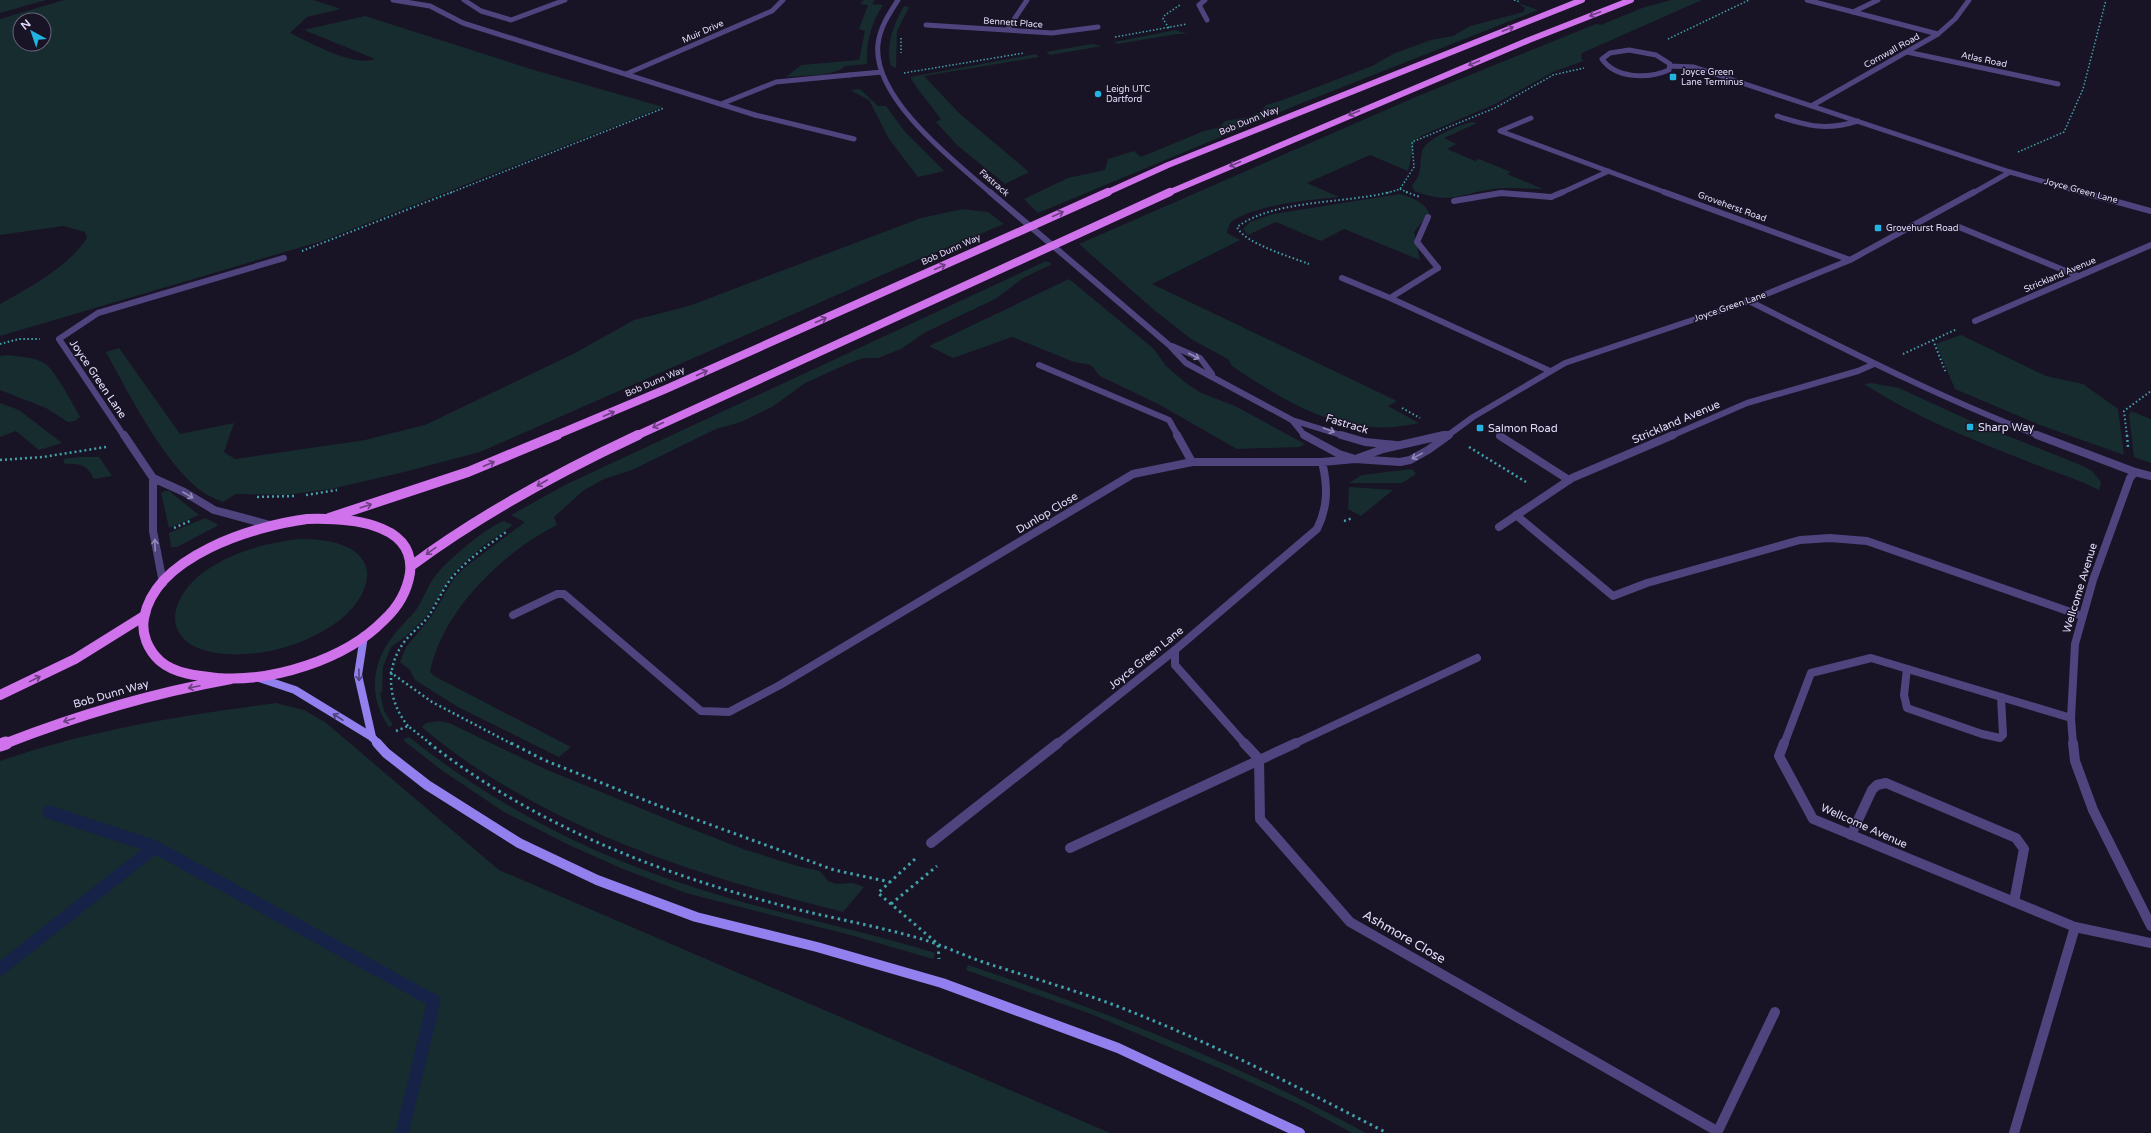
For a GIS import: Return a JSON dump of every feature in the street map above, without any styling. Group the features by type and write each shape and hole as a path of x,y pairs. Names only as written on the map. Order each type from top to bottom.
{"main road":[{"name":"Bob Dunn Way","path":"329,518 468,472 674,386 1168,165 1582,0"},
{"path":"411,566 450,537 568,468 694,408 1202,177 1522,43 1631,0"},
{"path":"329,518 361,522 386,532 404,547 411,566 409,583 400,601 385,619 364,636 332,655 294,669 256,677 232,679 191,675 160,662 144,641 144,616 151,599 163,583 192,558 229,539 270,525 300,520 329,518"},
{"path":"0,695 75,659 144,616"},
{"name":"Bob Dunn Way","path":"0,745 49,726 143,698 232,679"}],"street":[{"path":"394,0 430,6 463,23 755,115 854,139"},
{"path":"464,0 481,11 511,20 565,0"},
{"name":"Muir Drive","path":"626,74 772,11 783,0"},
{"name":"Fastrack","path":"898,0 884,21 878,45 882,72 896,100 916,125 982,184 1170,345 1186,363 1213,376 1292,420 1365,442 1396,445"},
{"path":"1007,30 1026,0"},
{"path":"1205,0 1199,5 1207,20"},
{"path":"1807,0 1938,34"},
{"path":"1853,12 1878,0"},
{"name":"Cornwall Road","path":"1813,105 1938,34 1955,19 1969,0"},
{"name":"Bennett Place","path":"926,25 1052,33 1098,27"},
{"path":"1604,63 1602,59 1604,56 1618,51 1644,52 1665,59 1671,66"},
{"name":"Atlas Road","path":"1907,52 2058,84"},
{"name":"Joyce Green Lane","path":"1604,63 1613,70 1637,75 1663,73 1669,70 1671,66 1694,67 1813,105 2010,172 2151,211"},
{"path":"720,104 776,82 882,72"},
{"path":"1777,116 1824,129 1844,127 1858,121"},
{"name":"Groveherst Road","path":"1531,118 1500,131 1850,260"},
{"path":"1454,201 1501,193 1551,197 1609,171"},
{"name":"Joyce Green Lane","path":"1356,459 1400,462 1405,461 1428,450 1473,417 1565,363 1749,301 1850,260 2010,172"},
{"path":"1390,298 1438,268 1417,242 1428,217"},
{"path":"1959,227 2078,276"},
{"name":"Strickland Avenue","path":"1975,321 2151,245"},
{"path":"59,340 98,313 284,258"},
{"path":"1342,278 1390,298 1550,371"},
{"path":"1749,301 1874,364 1988,416 2135,472 2151,476"},
{"name":"Joyce Green Lane","path":"59,340 153,478"},
{"path":"1170,345 1200,358 1213,376"},
{"name":"Strickland Avenue","path":"1499,527 1569,480 1747,403 1858,371 1874,364"},
{"path":"1039,365 1169,420 1192,462"},
{"name":"Fastrack","path":"1292,420 1306,437 1339,454 1356,459"},
{"name":"Joyce Green Lane","path":"1356,459 1396,445 1449,434"},
{"path":"1500,436 1569,480"},
{"name":"Dunlop Close","path":"513,615 557,594 564,594 701,711 729,712 780,685 1133,474 1192,462 1322,462 1356,459"},
{"name":"Joyce Green Lane","path":"931,843 1175,650 1317,529 1323,518 1327,494 1322,462"},
{"name":"Wellcome Avenue","path":"2135,472 2130,478 2111,529 2082,616 2075,644 2071,718 2075,761 2093,810 2151,926"},
{"path":"163,583 155,560 150,498 153,478 184,492 214,510 270,525"},
{"path":"1516,515 1613,596 1647,583 1800,540 1830,538 1867,541 2082,616"},
{"path":"364,636 358,676 374,739"},
{"path":"1175,650 1175,665 1259,759"},
{"path":"1070,848 1477,658"},
{"name":"Wellcome Avenue","path":"2071,718 1871,658 1811,673 1779,756 1813,819 2075,927 2151,943"},
{"path":"1907,669 1904,705 1907,708 1982,734 2000,738 2003,735 2002,697"},
{"path":"256,677 295,690 374,739 386,753 427,785 518,843 597,880 696,917 817,947 942,984 1118,1048 1300,1133"},
{"name":"Ashmore Close","path":"1259,759 1260,819 1350,922 1717,1132"},
{"path":"1851,835 1872,790 1877,784 1886,783 2016,838 2022,844 2024,849 2014,902"},
{"path":"2014,1133 2075,927"},
{"path":"1717,1132 1776,1012"}],"path":[{"path":"1665,59 1672,53 1656,45 1749,0"},
{"path":"1169,28 1163,19 1165,15 1183,3"},
{"path":"1309,264 1240,234 1236,227 1249,218 1285,208 1374,196 1400,189 1414,167 1412,142 1495,108 1553,75 1604,63"},
{"path":"284,258 694,95"},
{"path":"1874,364 1888,360 1975,321"},
{"name":"Joyce Green Lane","path":"0,344 19,339 59,340"},
{"path":"1933,340 1957,401"},
{"path":"2135,472 2129,456 2124,411 2151,391"},
{"path":"1402,408 1422,419"},
{"path":"0,460 43,457 128,443"},
{"path":"1463,443 1547,495"},
{"path":"509,530 460,569 449,582 423,623 402,644 390,672 389,678 393,701 399,716 408,726 470,772 498,790 572,831 620,852 675,872 813,914 938,944 983,962 1058,985 1130,1012 1329,1102 1387,1133"},
{"path":"390,672 432,702 544,760 670,810 834,870 890,882"},
{"path":"374,739 408,726"},
{"path":"931,843 878,893 938,944 942,984"}],"green space":[{"path":"0,0 46,0 0,13"},
{"path":"64,0 313,0 341,9 307,17 290,33 320,48 344,57 366,61 375,59 304,30 365,16 534,70 663,107 322,241 0,336 0,304 48,276 70,258 87,238 85,232 63,226 0,235 0,19 12,15 12,52 52,52 52,12 24,12"},
{"path":"864,0 875,0 872,4 883,5 872,26 868,40 867,64 845,66 840,70 826,74 786,77 801,65 859,60 865,31 859,29 868,5 860,4"},
{"path":"1671,0 1702,0 1582,53 1581,58 1583,61 1553,72 1495,104 1423,135 1415,140 1408,171 1370,155 1307,183 1339,197 1299,201 1271,206 1257,210 1232,221 1228,227 1227,233 1240,240 1152,284 1397,401 1388,406 1419,423 1392,427 1367,427 1343,423 1320,416 1298,406 1232,366 1228,359 1191,339 1153,309 1079,244 1418,96 1596,24 1601,25 1642,8"},
{"path":"1518,3 1538,10 1302,103 1038,213 1024,199 1068,178 1105,170 1108,159 1134,151 1141,157 1204,131 1220,127 1225,121 1249,117 1261,111 1266,105 1372,66 1395,53 1431,40 1453,36 1470,26 1524,12 1525,8"},
{"path":"904,6 909,7 897,31 896,68 891,66 889,58 890,43 894,27"},
{"path":"1176,30 1187,34 1177,34 1117,44 1114,42"},
{"path":"1092,44 1102,46 1050,55 1046,52"},
{"path":"1036,54 1039,57 924,76 959,113 1029,172 1005,184 957,145 936,122 941,119 910,77"},
{"path":"860,89 878,106 886,106 905,132 944,171 918,177 889,139 869,100 850,90"},
{"path":"1472,122 1477,123 1444,138 1456,144 1447,149 1475,161 1479,159 1511,172 1507,174 1543,189 1493,189 1446,198 1414,191 1412,185 1418,177 1422,151 1425,146 1436,137"},
{"path":"1400,194 1413,198 1421,203 1429,213 1414,232 1420,260 1344,229 1321,241 1276,222 1248,235 1243,229 1250,222 1273,214"},
{"path":"963,209 988,212 1004,224 905,265 480,452 331,489 286,495 236,494 223,502 204,493 175,465 162,448 137,408 106,352 119,348 180,434 234,423 224,452 235,459 365,440 425,425 575,353 634,320 689,306 921,218"},
{"path":"1046,261 1052,264 1023,278 997,298 924,333 901,349 878,358 863,358 845,365 805,383 772,407 741,422 716,429 632,470 604,479 584,490 554,517 557,525 516,551 496,567 461,606 447,627 437,649 430,672 434,676 571,747 559,757 458,707 415,680 410,670 400,662 406,647 431,617 453,580 464,568 525,522 511,515 565,485"},
{"path":"1069,279 1154,349 1166,366 1186,383 1201,393 1235,406 1305,444 1299,447 1237,449 1160,405 1100,376 1091,365 1074,362 1012,337 953,358 929,346"},
{"path":"1961,335 2046,376 2083,384 2118,409 2124,455 2040,425 1955,389 1936,344"},
{"path":"8,355 36,360 48,366 64,388 80,417 75,421 68,422 46,408 0,390 0,356"},
{"path":"1871,383 1899,388 1973,422 2083,466 2092,471 2101,482 2099,490 1945,427 1903,407 1864,384"},
{"path":"0,403 19,410 62,443 39,450 16,431 0,437"},
{"path":"2131,411 2151,419 2151,463 2134,457 2129,415"},
{"path":"99,457 112,476 94,479 86,468 75,464 65,464 63,459"},
{"path":"1412,469 1416,474 1402,483 1349,483 1362,475"},
{"path":"1349,487 1393,490 1361,516 1348,509"},
{"path":"169,491 199,515 169,528 161,493"},
{"path":"205,518 217,524 217,526 177,547 171,547 169,533"},
{"path":"504,521 513,525 483,546 454,572 426,617 405,637 391,647 383,667 382,691 380,693 384,711 393,725 389,727 382,716 375,692 377,669 386,646 418,607 436,575 458,553 478,537 496,524"},
{"path":"300,539 324,540 347,547 358,555 365,563 367,573 366,584 362,594 356,604 340,620 314,636 300,642 271,651 256,653 226,654 213,652 200,649 184,639 178,631 176,624 176,610 185,591 197,578 212,567 247,550 283,541"},
{"path":"276,703 304,710 325,722 499,870 1110,1133 0,1133 0,761 33,750 101,732 171,718"},
{"path":"439,721 449,723 545,769 743,849 797,866 820,871 828,881 837,884 853,883 864,887 843,912 722,879 644,852 567,819 502,784 447,748 422,727 426,723"},
{"path":"409,737 441,762 509,806 580,843 617,859 654,874 723,896 935,953 933,959 854,936 686,893 623,869 569,845 504,812 440,769 403,740"},
{"path":"968,965 1070,1001 1171,1040 1269,1084 1366,1133 1352,1133 1302,1106 1221,1069 1091,1014 966,970"}],"waterway":[{"path":"49,812 155,847"},
{"path":"0,969 155,847"},
{"path":"155,847 434,1001 402,1133"}],"place":[{"name":"Joyce Green Lane Terminus","path":"1673,77"},
{"name":"Leigh UTC Dartford","path":"1098,94"},
{"name":"Grovehurst Road","path":"1878,228"},
{"name":"Sharp Way","path":"1970,427"},
{"name":"Salmon Road","path":"1480,428"}]}
